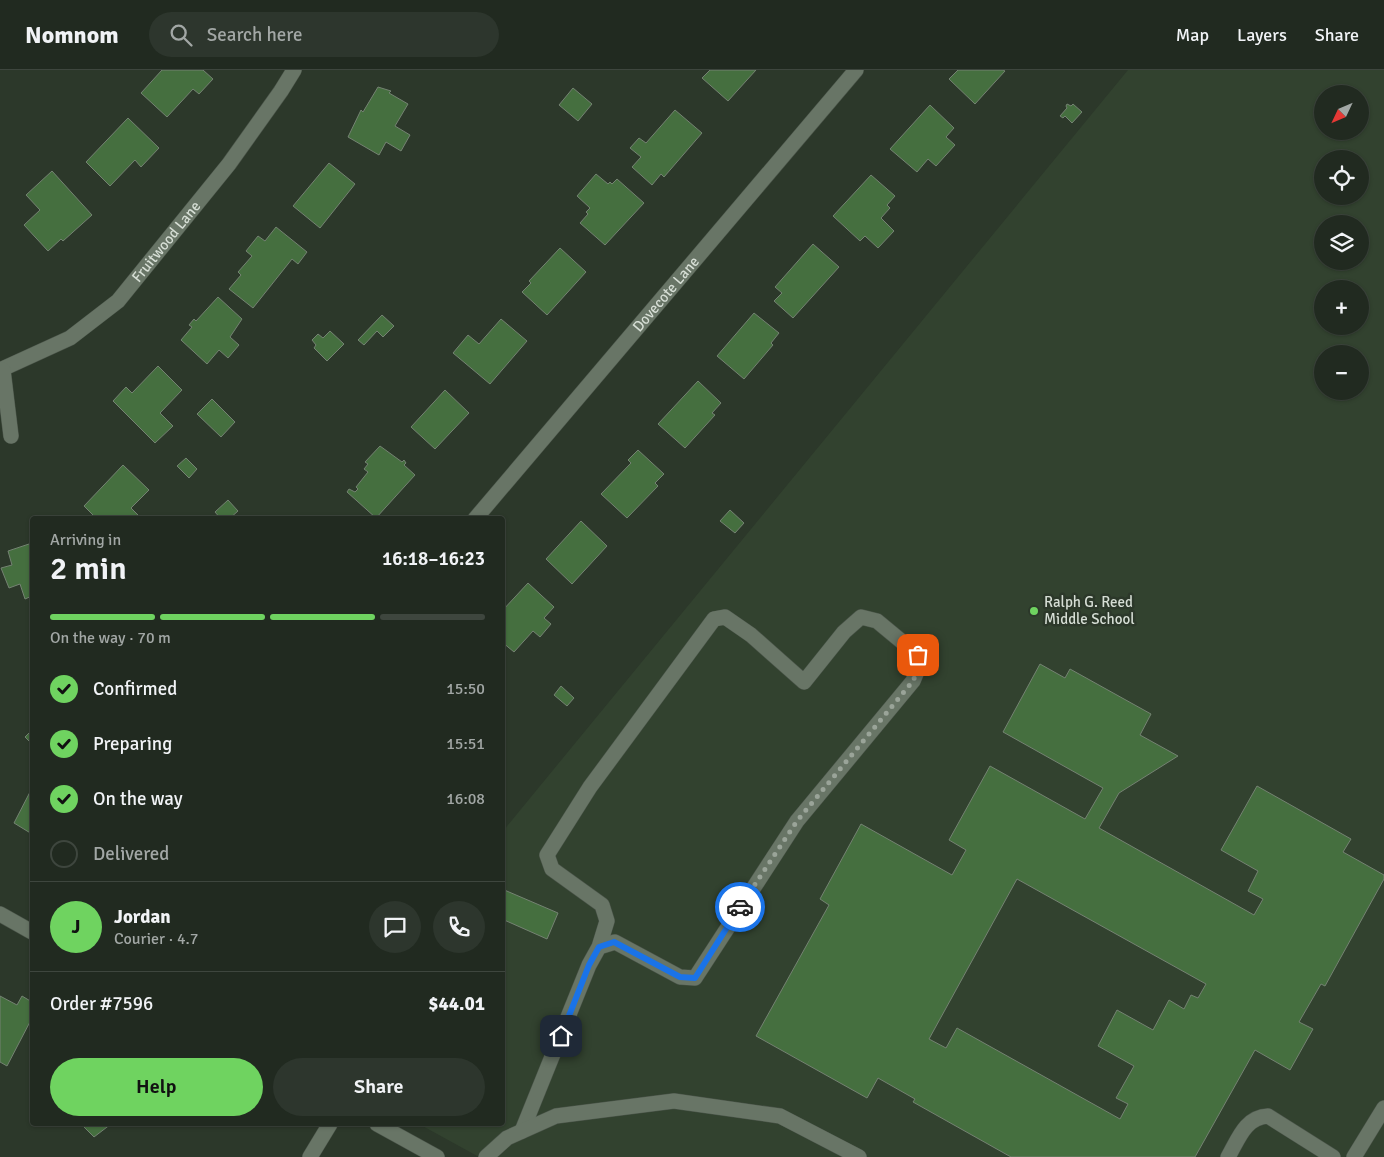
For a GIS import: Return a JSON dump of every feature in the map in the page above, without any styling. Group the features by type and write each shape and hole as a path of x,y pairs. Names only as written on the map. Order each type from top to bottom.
{"street":[{"name":"Fruitwood Lane","path":"2,370 70,338 118,301 229,164 282,91 294,70"},
{"name":"Dovecote Lane","path":"478,516 856,70"},
{"path":"2,370 11,436"},
{"path":"522,1132 589,965 599,947 607,921 602,905 552,869 547,855 590,787 714,619 725,617 751,635 804,682 844,632 861,617 877,621 918,655 918,669 913,681 797,821 695,978 680,977 614,942 599,947"},
{"path":"0,914 30,931"},
{"path":"486,1157 507,1138 556,1116 674,1101 780,1116 859,1157"},
{"path":"1354,1157 1384,1108"},
{"path":"1228,1157 1250,1121 1258,1117 1268,1116 1334,1157"},
{"path":"310,1157 329,1126"},
{"path":"381,1126 436,1157"}],"shaded area":[{"name":"Ralph G. Reed Middle School","path":"1128,70 1384,70 1384,1157 479,1157 423,1126 505,1126 505,829"}],"building":[{"path":"162,70 203,70 213,79 199,94 193,89 167,117 141,93"},
{"path":"710,70 756,70 728,101 702,78"},
{"path":"958,70 1005,71 975,104 949,79"},
{"path":"378,87 391,91 389,93 408,104 395,126 410,135 401,151 386,142 379,155 348,137 361,110 363,112"},
{"path":"573,88 592,104 578,121 559,105"},
{"path":"1067,104 1071,106 1073,104 1082,112 1072,123 1065,116 1063,118 1060,116 1067,108"},
{"path":"930,105 954,128 946,137 955,145 936,166 928,159 917,172 890,149"},
{"path":"675,110 702,133 664,177 661,174 652,185 632,167 641,157 630,148 639,138 646,143"},
{"path":"128,118 159,148 141,167 135,160 110,186 86,162"},
{"path":"329,163 355,184 320,228 293,206"},
{"path":"52,171 92,215 63,241 61,239 48,251 24,225 40,210 26,195"},
{"path":"596,174 608,184 610,182 612,184 617,179 644,203 605,245 580,223 588,214 586,212 590,208 577,196"},
{"path":"871,175 895,196 887,205 890,208 881,218 894,231 878,248 865,236 860,241 833,216"},
{"path":"276,227 307,252 298,264 292,259 253,308 229,289 241,275 238,272 252,256 246,251 258,236 265,241"},
{"path":"813,244 839,267 793,318 774,301 782,293 775,287"},
{"path":"560,248 586,272 547,315 522,292 531,283 529,281"},
{"path":"218,297 242,319 230,337 239,345 228,358 219,350 207,364 181,340 192,327 189,325 194,319 196,321"},
{"path":"754,313 779,333 771,343 773,345 744,379 717,356"},
{"path":"382,315 394,326 383,337 377,331 364,345 358,340"},
{"path":"501,319 527,341 490,384 453,353 468,335 479,344"},
{"path":"330,331 344,344 327,361 314,348 316,345 312,340 318,334 323,338"},
{"path":"158,366 182,390 160,413 173,426 155,443 113,401 126,387 132,393"},
{"path":"698,381 721,403 712,413 715,415 685,448 658,424"},
{"path":"445,390 469,413 435,449 411,427"},
{"path":"212,399 235,422 221,437 197,414"},
{"path":"380,446 402,462 404,460 406,463 404,465 415,475 378,516 374,516 347,492 349,489 355,492 358,489 356,487 368,472 364,469 368,464 365,462"},
{"path":"638,450 664,474 655,483 658,486 627,518 601,494 631,463 628,460"},
{"path":"186,458 197,469 189,478 177,466"},
{"path":"123,465 149,490 131,508 139,516 94,516 84,506"},
{"path":"228,500 238,511 232,516 218,516 215,512"},
{"path":"730,510 744,523 735,533 720,521"},
{"path":"581,521 607,546 572,584 546,559"},
{"path":"30,544 30,597 25,599 20,584 9,588 1,568 12,565 8,551"},
{"path":"528,583 554,607 544,618 551,624 540,637 533,631 514,652 505,644 505,608"},
{"path":"1040,664 1065,678 1070,669 1151,714 1140,735 1178,756 1119,793 1099,828 1254,915 1263,899 1248,891 1258,871 1221,850 1257,786 1351,839 1343,852 1384,875 1384,879 1325,986 1321,984 1299,1022 1313,1029 1290,1070 1255,1050 1195,1157 1011,1157 913,1102 915,1099 878,1078 867,1098 756,1036 829,905 820,899 861,824 952,875 966,850 949,840 990,766 1085,819 1103,788 1003,732","holes":["1017,879 1206,984 1198,998 1191,995 1184,1009 1169,1000 1153,1030 1117,1010 1098,1046 1134,1066 1116,1098 1128,1104 1120,1119 957,1028 946,1048 929,1039"]},
{"path":"561,686 574,698 567,706 554,695"},
{"path":"30,732 30,742 25,737"},
{"path":"30,792 30,833 14,823"},
{"path":"505,890 558,913 547,939 505,920"},
{"path":"0,996 17,1005 22,996 30,1001 30,1022 7,1066 0,1062"},
{"path":"83,1126 108,1126 94,1137"}],"way so far":[{"path":"740,907 797,821 913,681 918,669 918,655"}],"place":[{"name":"Ralph G. Reed Middle School","path":"1034,611"}],"route":[{"path":"561,1036 589,965 599,947 614,942 661,965 680,977 695,978 740,907"}]}
